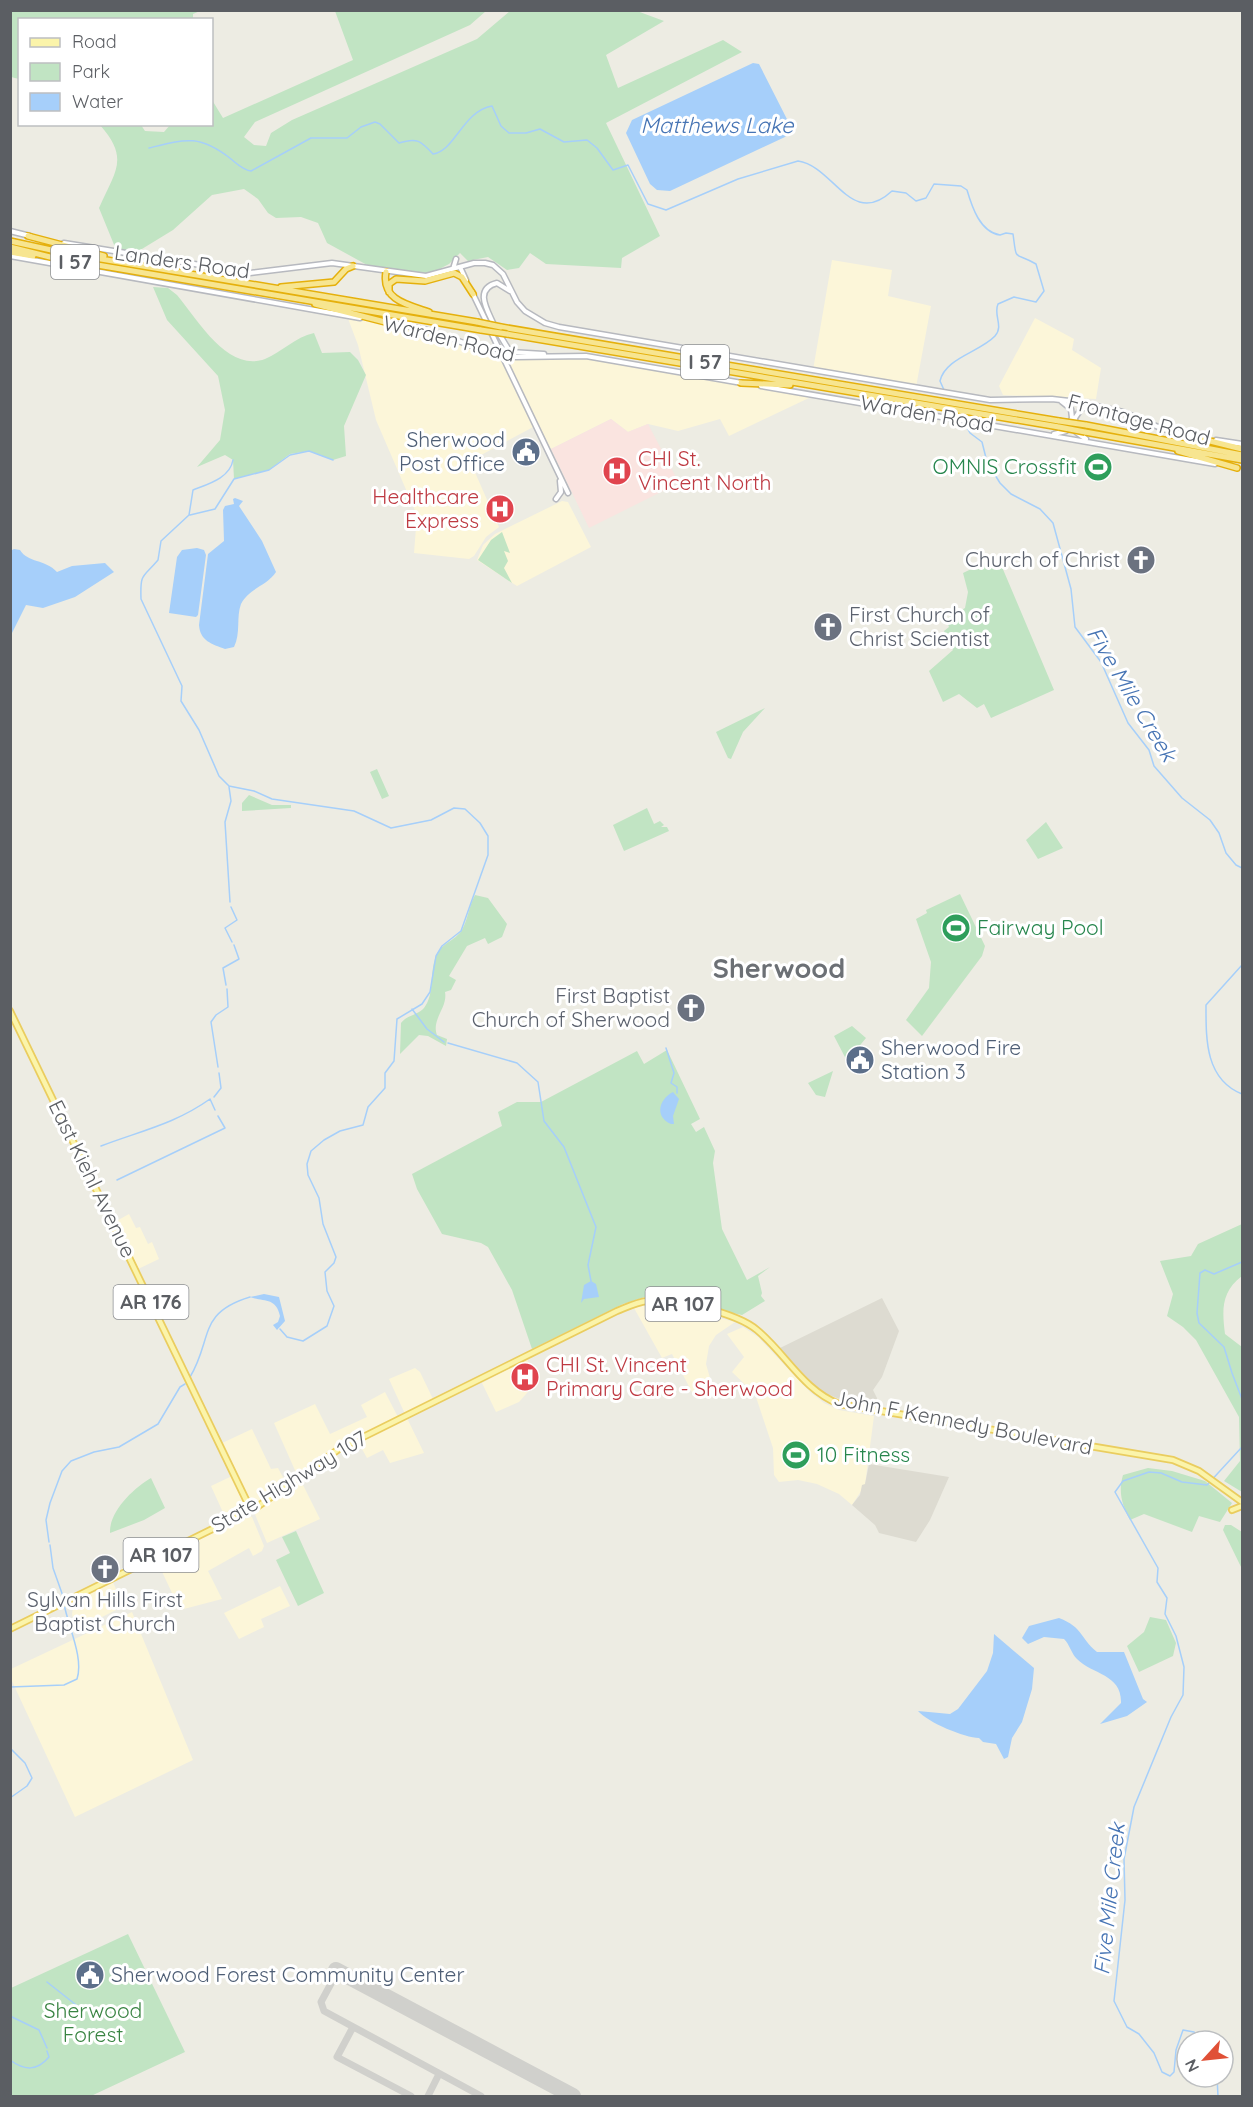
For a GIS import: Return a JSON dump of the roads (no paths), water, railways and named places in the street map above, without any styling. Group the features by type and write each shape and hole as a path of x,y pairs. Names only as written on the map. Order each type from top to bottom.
{"highway":[{"path":"28,236 123,262"},
{"name":"I 57","path":"10,241 266,287 1086,425 1242,455"},
{"name":"I 57","path":"10,247 50,257 1154,443 1242,460"},
{"path":"10,254 50,257"},
{"path":"266,287 334,282 346,269 353,266"},
{"path":"386,272 385,282 389,292 398,302 442,316"},
{"path":"389,292 390,284 396,279 425,281 454,273 462,277 472,294"},
{"path":"288,297 385,322"},
{"path":"741,383 821,388"},
{"path":"1194,437 1242,446"},
{"path":"1154,443 1240,469"}],"main road":[{"name":"Landers Road","path":"10,231 142,257 249,273 322,263 419,276 482,262 493,265 502,274 514,297"},
{"name":"Warden Road","path":"10,254 151,283 426,330 502,355 518,357 586,356 1091,441 1240,469"},
{"path":"452,270 456,259"},
{"path":"460,267 567,493"},
{"path":"514,297 500,284 490,286 484,293 484,303 504,346 514,353 559,356"},
{"name":"Frontage Road","path":"514,297 529,315 561,327 1003,401 1052,399 1101,406 1123,412 1163,429 1194,437"},
{"path":"484,350 495,349 498,346"},
{"path":"510,373 511,363 518,357"},
{"path":"1048,434 1066,431 1072,418 1069,406 1052,399"},
{"path":"1091,441 1076,432 1075,418 1081,409 1101,406"},
{"path":"556,499 561,490 560,478"},
{"name":"East Kiehl Avenue","path":"10,1011 251,1510"},
{"name":"John F Kennedy Boulevard","path":"375,1431 627,1306 645,1301 662,1300 746,1322 764,1336 812,1389 839,1404 1165,1458 1184,1463 1204,1474 1242,1504"},
{"name":"State Highway 107","path":"10,1629 251,1510 332,1453 375,1431"},
{"path":"1233,1510 1242,1504"}],"water":[{"name":"Matthews Lake","path":"753,63 759,64 792,129 785,137 670,191 657,190 650,184 626,133 632,120"},
{"path":"233,499 243,501 239,506 262,541 276,572 244,599 240,609 236,642 234,647 225,649 204,638 199,625 208,554 224,541 223,510 225,506 234,504"},
{"path":"197,548 204,550 206,555 198,615 196,617 169,613 177,557 182,550"},
{"path":"20,550 27,557 57,572 72,566 105,563 114,572 75,597 43,608 26,605 11,635 10,551"},
{"path":"673,1092 679,1099 673,1116 674,1124 671,1124 662,1117 660,1108 664,1099"},
{"path":"591,1281 596,1284 599,1297 584,1299 581,1303 584,1285"},
{"path":"264,1294 279,1297 285,1321 277,1330 273,1325 278,1322 280,1316 276,1306 269,1301 250,1297"},
{"path":"1059,1618 1073,1625 1097,1652 1124,1652 1143,1699 1147,1702 1127,1716 1100,1724 1121,1703 1117,1686 1077,1659 1064,1639 1044,1637 1028,1644 1022,1638 1029,1626"},
{"path":"994,1634 1034,1668 1032,1689 1022,1722 1012,1738 1008,1757 1004,1759 996,1744 983,1742 979,1738 947,1729 929,1720 918,1711 950,1714 958,1709 987,1671 993,1653"}],"waterway":[{"name":"Five Mile Creek","path":"149,148 172,142 200,142 210,145 251,171 311,138 347,138 361,127 375,122 399,143 415,140 433,154 447,146 474,115 492,106 501,126 509,133 526,133 540,129 564,142 587,140 597,148 613,170 628,165 648,204 666,210 738,179 798,161 811,165 854,200 865,203 878,201 892,191 906,193 916,201 926,198 934,184 961,186 967,190 978,218 987,229 1000,235 1013,234 1017,255 1036,264 1044,291 1036,302 1014,297 998,304 998,332 989,342 956,361 943,373 940,381 944,390"},
{"name":"Five Mile Creek","path":"958,412 970,433 982,442 987,462 1000,483 1011,494 1040,509 1053,523 1071,589 1075,627 1101,662 1128,723 1149,750 1154,766 1182,798 1210,820 1219,833 1226,853 1236,865 1242,868"},
{"path":"190,515 215,509 234,479 269,470 290,455 309,451 333,460"},
{"path":"233,460 223,476 193,490 189,515 161,541 158,560 144,576 141,584 141,599 182,686 181,701 199,730 219,776 229,786 254,791 272,799 354,811 391,828 431,820 454,808 465,809 480,823 488,836 488,855 461,931 442,946 436,956 430,992 422,1004 397,1019 394,1061 385,1073 385,1088 368,1107 363,1125 340,1131 311,1151 307,1164 308,1175 319,1198 323,1224 336,1257 334,1263 325,1272 327,1291 334,1306 327,1326 303,1341 287,1337 280,1329"},
{"path":"229,787 231,801 225,822 230,902"},
{"path":"231,907 237,920 225,928 232,942"},
{"path":"226,985 223,968 239,959 234,945"},
{"name":"Five Mile Creek","path":"1242,965 1206,1005 1206,1031 1214,1068 1221,1079 1242,1094"},
{"path":"218,1067 211,1022 216,1015 228,1007 227,989"},
{"path":"412,1009 427,1029 444,1042"},
{"path":"448,1043 517,1063 538,1082 544,1121 564,1147 596,1227 588,1265 591,1281"},
{"path":"666,1048 674,1073 671,1083 677,1087 677,1093"},
{"path":"214,1097 221,1088 219,1073"},
{"path":"101,1146 184,1115 210,1099 215,1110"},
{"path":"117,1180 225,1128 218,1116"},
{"name":"Five Mile Creek","path":"1242,1262 1214,1274 1205,1270 1200,1273 1197,1313 1199,1323 1224,1347 1242,1399"},
{"path":"190,1377 214,1319 233,1303 250,1297"},
{"path":"49,1542 46,1520 62,1471 71,1461 94,1452 119,1447 158,1424 180,1387 185,1384"},
{"name":"Five Mile Creek","path":"1175,2061 1174,2072 1170,2076 1162,2072 1154,2053 1139,2034 1127,2027 1114,2001 1125,1900 1124,1859 1134,1807 1171,1717 1183,1695 1184,1667 1176,1636 1165,1614 1167,1598 1157,1582 1158,1568 1115,1492 1123,1481 1149,1472 1161,1473 1182,1482 1207,1485 1242,1447"},
{"path":"50,1545 53,1568 64,1599"},
{"path":"10,1687 64,1685 77,1679 79,1671 77,1652 64,1604"},
{"path":"10,1748 25,1763 32,1778 27,1786 10,1798"},
{"path":"47,1982 80,2008"},
{"path":"10,2016 39,2030 47,2048"},
{"path":"10,2060 31,2068 40,2065 49,2057 47,2051"},
{"name":"Five Mile Creek","path":"1218,2089 1218,2096"}],"place":[{"name":"Sherwood Post Office","path":"526,452"},
{"name":"OMNIS Crossfit","path":"1098,467"},
{"name":"CHI St. Vincent North","path":"617,471"},
{"name":"Healthcare Express","path":"500,509"},
{"name":"Church of Christ","path":"1141,560"},
{"name":"First Church of Christ Scientist","path":"828,627"},
{"name":"Fairway Pool","path":"956,928"},
{"name":"First Baptist Church of Sherwood","path":"691,1008"},
{"name":"Sherwood Fire Station 3","path":"860,1060"},
{"name":"CHI St. Vincent Primary Care - Sherwood","path":"525,1377"},
{"name":"10 Fitness","path":"796,1455"},
{"name":"Sylvan Hills First Baptist Church","path":"105,1569"},
{"name":"Sherwood Forest Community Center","path":"90,1975"}],"district":[{"name":"Sherwood","path":"779,969"}],"park label":[{"name":"Sherwood Forest","path":"93,2023"}]}
